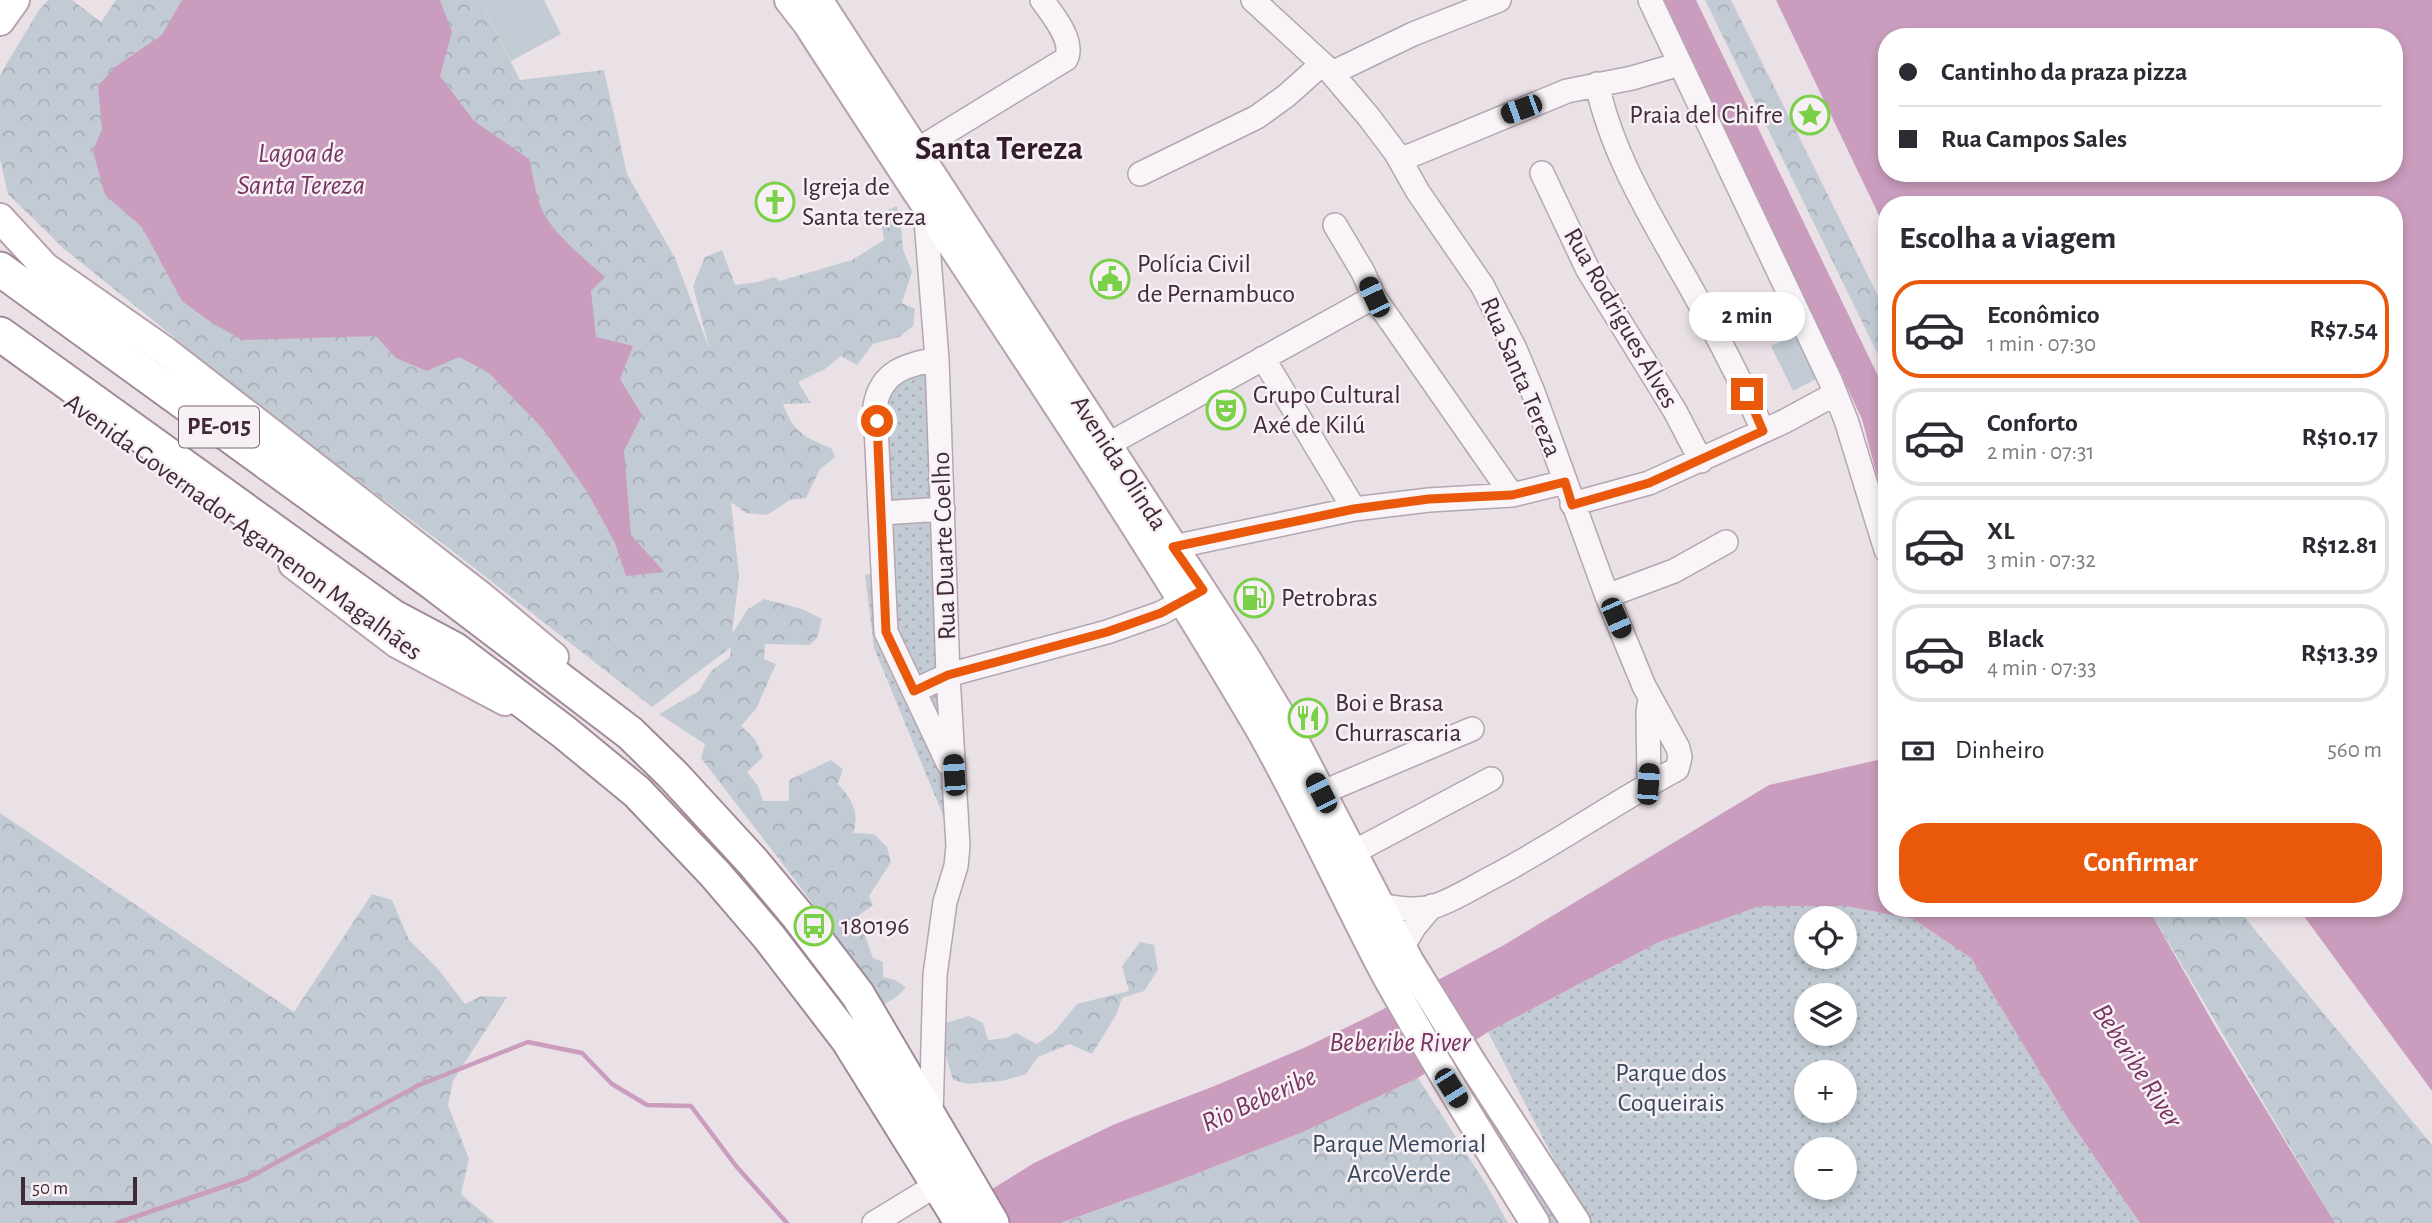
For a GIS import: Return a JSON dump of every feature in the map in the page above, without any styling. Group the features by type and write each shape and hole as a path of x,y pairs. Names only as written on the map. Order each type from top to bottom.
{"highway":[{"name":"Avenida Governador Agamenon Magalhães","path":"0,270 437,586 630,733 683,785 798,916 858,995 931,1118 947,1182 962,1223"},
{"name":"Avenida Governador Agamenon Magalhães","path":"0,334 392,616 454,649 564,732 636,792 715,874 769,937 848,1040 947,1182 992,1223"}],"main road":[{"path":"0,21 15,0"},
{"name":"Avenida Olinda","path":"789,0 807,23 925,207 1193,596 1285,723 1379,905 1451,1088 1535,1223"},
{"name":"Avenida Olinda","path":"818,0 1173,547 1193,596 1260,728 1399,961 1475,1068 1576,1223"},
{"name":"Avenida Governador Agamenon Magalhães","path":"0,218 45,267 165,351 524,631 576,676 630,733"},
{"name":"Avenida Governador Agamenon Magalhães","path":"0,355 286,559 398,644 564,732"}],"street":[{"path":"917,150 1066,59 1069,53 1067,42 1041,0"},
{"name":"Rua Santa Tereza","path":"1253,0 1327,68 1368,116 1482,285 1515,349 1607,596 1650,699 1678,748 1680,757 1677,769 1648,784"},
{"path":"1140,174 1257,117 1327,68 1499,0"},
{"path":"1650,0 1835,394 1878,524"},
{"path":"1400,160 1567,91 1633,78 1680,64"},
{"path":"1597,84 1604,116 1627,172 1739,376 1763,431"},
{"name":"Rua Rodrigues Alves","path":"1542,173 1588,270 1675,411 1701,461"},
{"name":"Rua Duarte Coelho","path":"925,207 937,359 948,675 958,856 945,902 935,975 931,1118"},
{"path":"1335,225 1363,272 1374,297 1512,495"},
{"path":"1107,445 1374,297"},
{"path":"1263,358 1354,509"},
{"name":"Rua Duarte Coelho","path":"937,359 909,364 896,372 878,392 876,406 886,632 954,775"},
{"path":"1572,505 1649,483 1701,461 1835,394"},
{"path":"1173,547 1354,509 1429,499 1512,495 1565,482"},
{"path":"882,513 943,509"},
{"path":"1607,596 1674,572 1726,542"},
{"path":"914,691 948,675 1107,632 1161,613 1193,596"},
{"path":"1379,905 1406,909 1432,906 1505,871 1648,784 1650,699"},
{"path":"1321,793 1472,729"},
{"path":"1352,853 1491,779"},
{"path":"1399,961 1415,926 1432,906"},
{"path":"874,1223 947,1182"}],"green space":[{"path":"48,0 72,0 101,22 116,0 480,0 520,80 604,70 627,174 675,258 709,348 693,286 705,257 722,250 735,285 774,277 780,281 852,260 884,240 880,214 897,206 903,249 912,272 902,303 915,309 913,326 899,337 873,344 857,365 841,356 825,369 798,382 811,403 783,404 796,428 807,437 831,448 835,457 820,469 806,498 790,500 767,515 746,513 731,502 739,576 732,634 747,610 764,599 802,609 822,619 817,638 810,645 765,644 764,659 776,664 756,709 741,726 755,739 763,757 747,772 758,786 763,801 789,801 789,780 831,760 843,769 838,784 847,795 855,813 853,833 874,834 887,847 891,862 869,896 873,905 858,916 873,958 883,962 883,977 906,987 898,996 881,1006 818,910 701,758 705,744 659,714 699,691 711,671 730,657 731,647 652,707 455,553 281,423 63,248 8,194 0,160 0,75 39,10"},
{"path":"480,0 544,0 561,34 511,61"},
{"path":"1705,0 1731,0 1878,296 1878,355"},
{"path":"1796,334 1818,378 1793,391 1771,346"},
{"path":"931,368 947,825 874,648 865,575 883,571 887,484 877,374"},
{"path":"0,813 294,1012 372,894 392,900 409,940 438,969 465,1004 481,996 507,997 453,1081 448,1105 469,1159 461,1194 495,1223 0,1223"},
{"name":"Parque dos Coqueirais","path":"1759,906 1794,906 1794,969 1857,969 1857,908 1878,912 1878,917 1913,919 1971,958 2067,1117 2140,1223 1587,1223 1488,1032 1659,942"},
{"path":"2153,917 2244,917 2432,1145 2432,1223 2335,1223"},
{"path":"1140,942 1154,945 1158,970 1144,991 1122,998 1116,1015 1092,1054 1070,1044 1038,1057 1026,1074 1002,1081 968,1084 953,1080 946,1056 936,1053 936,1026 969,1016 983,1023 988,1040 1006,1038 1016,1033 1037,1044 1054,1032 1077,1004 1129,991 1122,966"},
{"name":"Parque Memorial ArcoVerde","path":"1418,1078 1508,1223 1062,1223 1303,1132"},
{"name":"Parque Memorial ArcoVerde","path":"1472,1079 1563,1223 1549,1223 1466,1086"}],"water":[{"name":"Lagoa de Santa Tereza","path":"182,0 440,0 452,32 440,76 474,121 529,159 537,196 546,217 569,245 605,277 591,291 596,337 633,346 620,379 642,415 624,451 631,535 664,572 626,576 615,543 588,493 543,429 488,372 459,357 427,371 396,358 376,336 243,340 212,323 182,301 142,227 105,195 93,151 102,129 98,86 115,67 162,35"},
{"path":"1664,0 1696,0 1878,376 1878,480 1862,419"},
{"path":"1776,0 2432,0 2432,1091 2305,917 2403,917 2403,196 1878,196 1878,213"},
{"path":"1878,760 1878,912 1857,906 1760,906 1659,942 1488,1032 1418,1078 1303,1132 1175,1182 1061,1223 937,1223 1034,1163 1115,1124 1306,1047 1504,945 1769,785"},
{"name":"Beberibe River","path":"1903,917 2153,917 2216,1028 2335,1223 2140,1223 2067,1117 1971,958 1913,919"}],"waterway":[{"path":"117,1223 246,1179 419,1085 528,1042 582,1053 612,1084 647,1105 691,1106 736,1166 787,1223"}],"place":[{"name":"Praia del Chifre","path":"1810,115"},
{"name":"Igreja de Santa tereza","path":"775,202"},
{"name":"Polícia Civil de Pernambuco","path":"1110,279"},
{"name":"Grupo Cultural Axé de Kilú","path":"1226,410"},
{"name":"Petrobras","path":"1254,598"},
{"name":"Boi e Brasa Churrascaria","path":"1308,718"},
{"name":"180196","path":"814,926"}],"district":[{"name":"Santa Tereza","path":"999,149"}],"route":[{"path":"877,421 884,620 886,632 914,691 948,675 1107,632 1161,613 1184,601 1203,590 1173,547 1354,509 1429,499 1512,495 1565,482 1572,505 1649,483 1763,431 1747,394"}],"water label":[{"name":"Rio Beberibe","path":"1259,1100"}]}
